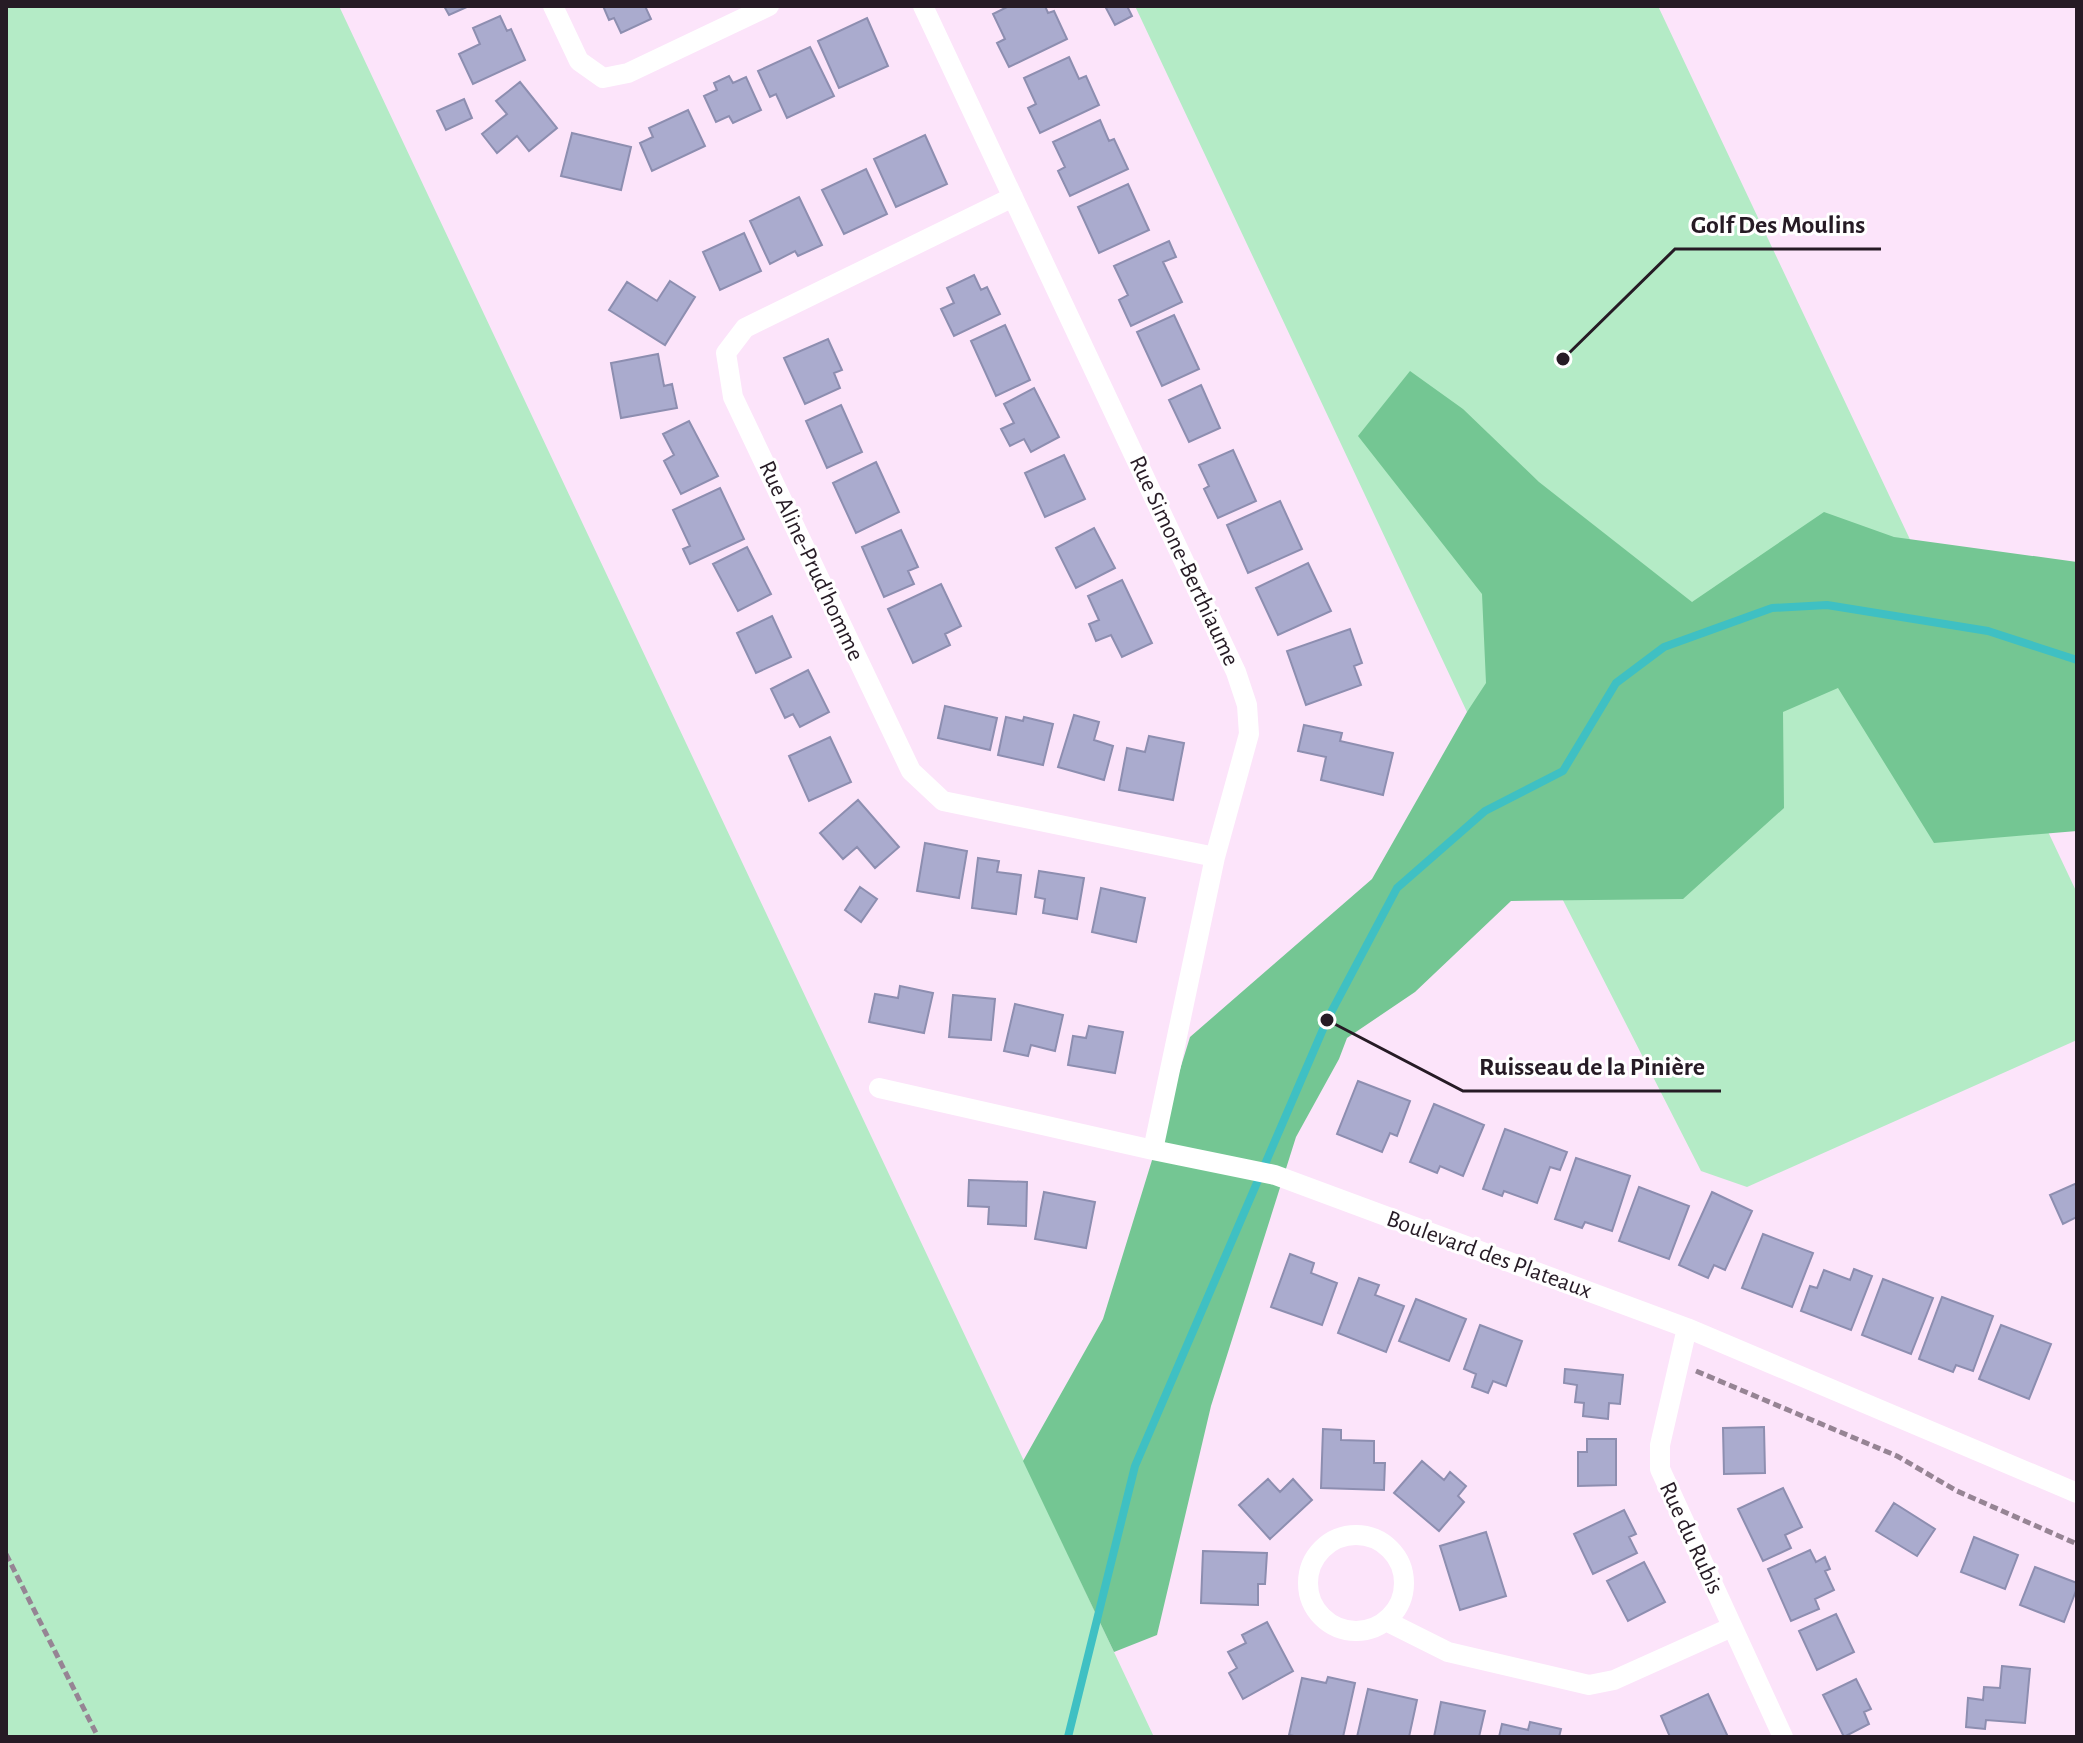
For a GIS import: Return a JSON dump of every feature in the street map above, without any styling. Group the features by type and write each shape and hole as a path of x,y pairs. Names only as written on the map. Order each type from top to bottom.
{"street":[{"path":"553,6 579,61 603,78 628,73 769,6"},
{"name":"Rue Simone-Berthiaume","path":"923,6 1229,657 1247,705 1249,734 1215,857 1153,1150"},
{"name":"Rue Aline-Prud'homme","path":"1013,197 745,328 726,353 733,397 911,771 943,801 1215,857"},
{"name":"Boulevard des Plateaux","path":"879,1088 1275,1175 1687,1328 2077,1493"},
{"name":"Rue du Rubis","path":"1687,1328 1660,1445 1660,1469 1783,1737"},
{"path":"1351,1534 1381,1541 1393,1551 1401,1565 1403,1595 1397,1609 1386,1621 1372,1629 1355,1631 1339,1628 1324,1620 1313,1607 1308,1591 1308,1574 1314,1558 1323,1547 1351,1534"},
{"path":"1386,1621 1448,1652 1589,1685 1614,1680 1732,1627"}],"path":[{"path":"1679,1364 1897,1456 1957,1491 2077,1544"},
{"path":"6,1554 98,1737"}],"green space":[{"path":"6,6 339,6 1154,1737 6,1737"},
{"path":"1135,6 1658,6 2077,893 2077,1040 1747,1187 1701,1171 1467,712"},
{"path":"1410,371 1463,409 1539,482 1692,602 1824,512 1894,537 2077,562 2077,831 1934,843 1838,688 1783,712 1784,808 1683,899 1511,901 1415,992 1347,1038 1339,1059 1296,1137 1211,1406 1157,1635 1114,1652 1023,1461 1103,1319 1190,1037 1372,879 1486,683 1482,594 1358,436"}],"building":[{"path":"444,6 469,6 449,15"},
{"path":"603,6 645,6 651,19 621,33 614,18 609,20"},
{"path":"1009,6 1045,6 1048,13 1054,11 1067,39 1009,67 997,43 1005,39 993,14"},
{"path":"1127,6 1132,16 1115,25 1106,8"},
{"path":"500,16 507,31 511,29 525,60 473,84 459,54 480,44 473,28"},
{"path":"867,18 888,66 839,88 818,41"},
{"path":"810,47 834,96 787,118 776,94 770,97 758,71"},
{"path":"1069,57 1079,79 1086,76 1099,105 1040,133 1028,108 1036,104 1024,78"},
{"path":"729,76 733,83 746,77 761,110 733,123 729,116 716,122 704,96 717,90 714,83"},
{"path":"520,82 557,128 529,151 517,136 497,153 482,134 507,114 496,101"},
{"path":"464,99 472,118 446,130 437,111"},
{"path":"688,110 705,146 652,171 640,143 653,137 649,128"},
{"path":"1100,120 1109,141 1114,139 1128,169 1070,196 1058,171 1065,167 1053,142"},
{"path":"572,133 631,147 621,190 561,176"},
{"path":"925,135 947,184 896,207 874,159"},
{"path":"866,169 887,214 844,234 822,190"},
{"path":"1128,184 1149,230 1099,253 1078,207"},
{"path":"799,197 822,245 798,256 795,251 770,264 750,221"},
{"path":"744,233 761,271 720,290 703,252"},
{"path":"1169,241 1176,257 1163,262 1182,302 1131,326 1119,300 1128,295 1114,266"},
{"path":"974,275 981,290 987,287 1000,314 954,336 941,309 954,303 947,288"},
{"path":"670,281 695,297 665,345 609,310 627,282 657,301"},
{"path":"1174,315 1199,369 1162,386 1137,332"},
{"path":"1005,325 1030,380 996,396 971,341"},
{"path":"828,339 842,370 834,373 840,388 805,404 784,358"},
{"path":"658,354 664,386 672,384 677,408 621,418 611,363"},
{"path":"1201,385 1220,428 1189,442 1169,400"},
{"path":"1034,388 1059,437 1031,452 1024,439 1010,446 1001,429 1014,423 1004,404"},
{"path":"841,405 862,452 827,468 806,421"},
{"path":"689,421 718,476 681,494 664,461 674,455 663,434"},
{"path":"1233,450 1256,501 1218,518 1204,489 1209,486 1199,465"},
{"path":"1064,455 1085,499 1045,517 1025,473"},
{"path":"876,462 899,512 856,533 833,483"},
{"path":"720,488 744,539 690,564 683,549 690,546 673,510"},
{"path":"1280,501 1302,549 1248,573 1227,525"},
{"path":"1094,528 1115,568 1076,588 1056,548"},
{"path":"901,530 918,567 908,571 914,584 884,597 862,547"},
{"path":"747,547 771,594 738,611 713,564"},
{"path":"1308,563 1331,611 1278,635 1256,588"},
{"path":"1122,580 1152,643 1122,657 1111,635 1096,641 1089,624 1099,620 1088,596"},
{"path":"941,584 961,626 945,634 950,645 913,663 888,609"},
{"path":"772,616 791,657 756,673 737,633"},
{"path":"1350,629 1362,663 1354,666 1361,685 1306,705 1287,651"},
{"path":"808,670 829,712 800,727 793,714 785,718 771,689"},
{"path":"945,706 997,718 990,750 938,738"},
{"path":"1074,715 1099,722 1094,740 1113,746 1104,780 1058,767"},
{"path":"1006,717 1023,721 1024,717 1053,724 1043,765 998,755"},
{"path":"1304,725 1342,733 1340,741 1393,753 1383,795 1321,780 1326,757 1298,751"},
{"path":"1149,736 1184,743 1173,800 1119,790 1127,748 1145,752"},
{"path":"830,737 851,782 809,801 789,756"},
{"path":"858,800 899,847 875,868 857,847 843,859 820,833"},
{"path":"925,843 967,851 959,898 917,891"},
{"path":"978,858 999,861 997,872 1021,875 1016,914 972,908"},
{"path":"1039,871 1084,878 1077,919 1043,913 1045,899 1035,897"},
{"path":"860,887 877,899 861,922 845,910"},
{"path":"1101,888 1145,898 1136,942 1092,932"},
{"path":"900,986 933,993 924,1033 869,1022 875,994 898,998"},
{"path":"953,995 995,999 991,1040 949,1037"},
{"path":"1015,1004 1063,1015 1055,1051 1031,1045 1028,1056 1004,1051"},
{"path":"1089,1026 1123,1032 1115,1073 1068,1065 1073,1036 1086,1038"},
{"path":"1358,1081 1410,1101 1397,1136 1390,1133 1382,1152 1337,1134"},
{"path":"1434,1104 1484,1125 1463,1176 1440,1166 1437,1173 1410,1162"},
{"path":"1505,1129 1567,1152 1560,1170 1550,1167 1537,1203 1504,1191 1502,1196 1483,1189"},
{"path":"1576,1158 1630,1176 1612,1231 1585,1222 1582,1228 1555,1219"},
{"path":"969,1180 1027,1182 1026,1226 988,1224 989,1207 968,1206"},
{"path":"2077,1183 2077,1217 2063,1224 2050,1195"},
{"path":"1639,1187 1689,1206 1669,1259 1619,1241"},
{"path":"1044,1192 1095,1202 1086,1248 1035,1239"},
{"path":"1712,1192 1752,1211 1725,1270 1714,1265 1708,1278 1679,1265"},
{"path":"1763,1234 1813,1253 1792,1307 1742,1288"},
{"path":"1290,1254 1314,1263 1311,1273 1337,1283 1322,1325 1271,1307"},
{"path":"1854,1269 1872,1276 1851,1330 1801,1311 1810,1286 1817,1288 1824,1270 1850,1280"},
{"path":"1359,1278 1379,1285 1375,1295 1404,1306 1386,1352 1338,1333"},
{"path":"1883,1279 1933,1298 1911,1354 1862,1335"},
{"path":"1942,1297 1993,1316 1973,1371 1956,1365 1953,1372 1919,1359"},
{"path":"1416,1299 1466,1319 1449,1361 1399,1341"},
{"path":"1480,1325 1522,1341 1506,1386 1493,1381 1488,1393 1472,1387 1476,1374 1464,1369"},
{"path":"2001,1325 2051,1344 2029,1399 1979,1379"},
{"path":"1565,1369 1623,1375 1620,1404 1609,1403 1608,1419 1583,1416 1584,1403 1575,1402 1577,1385 1564,1383"},
{"path":"1764,1427 1765,1473 1724,1474 1723,1428"},
{"path":"1323,1429 1341,1430 1341,1440 1374,1441 1374,1463 1385,1463 1384,1490 1321,1488"},
{"path":"1587,1439 1616,1439 1616,1485 1578,1486 1578,1452 1587,1452"},
{"path":"1422,1461 1444,1480 1450,1472 1466,1486 1458,1496 1464,1502 1439,1531 1394,1493"},
{"path":"1268,1479 1280,1492 1293,1479 1312,1500 1270,1539 1239,1505"},
{"path":"1783,1488 1802,1527 1785,1535 1791,1548 1763,1561 1738,1509"},
{"path":"1894,1503 1935,1529 1917,1556 1876,1531"},
{"path":"1624,1510 1636,1534 1629,1537 1637,1553 1593,1574 1574,1534"},
{"path":"1486,1532 1506,1596 1460,1610 1440,1546"},
{"path":"1974,1537 2018,1555 2005,1589 1961,1572"},
{"path":"1810,1550 1816,1562 1825,1557 1830,1569 1825,1571 1834,1590 1815,1599 1819,1609 1791,1621 1768,1569"},
{"path":"1203,1551 1267,1553 1265,1584 1258,1584 1258,1605 1201,1603"},
{"path":"1644,1562 1665,1602 1628,1621 1607,1581"},
{"path":"2035,1567 2077,1583 2064,1622 2020,1605"},
{"path":"1836,1614 1854,1652 1817,1670 1799,1631"},
{"path":"1267,1622 1293,1671 1243,1699 1229,1673 1237,1668 1228,1652 1246,1643 1242,1635"},
{"path":"2002,1666 2030,1669 2025,1723 1986,1720 1985,1729 1966,1727 1968,1698 1983,1700 1984,1687 2000,1688"},
{"path":"1328,1677 1355,1683 1343,1737 1289,1735 1302,1678 1326,1683"},
{"path":"1856,1679 1871,1709 1864,1712 1869,1724 1844,1737 1823,1695"},
{"path":"1368,1689 1417,1700 1409,1737 1357,1737"},
{"path":"1708,1694 1728,1737 1670,1737 1661,1716"},
{"path":"1441,1702 1485,1711 1479,1737 1434,1737"},
{"path":"1530,1722 1561,1729 1559,1737 1499,1737 1502,1724 1528,1730"}],"waterway":[{"path":"1068,1737 1135,1466 1327,1020 1397,888 1485,811 1563,771 1616,683 1664,647 1772,608 1827,605 1988,631 2077,660"}],"place":[{"name":"Golf Des Moulins","path":"1563,359"},
{"name":"Ruisseau de la Pinière","path":"1327,1020"}]}
